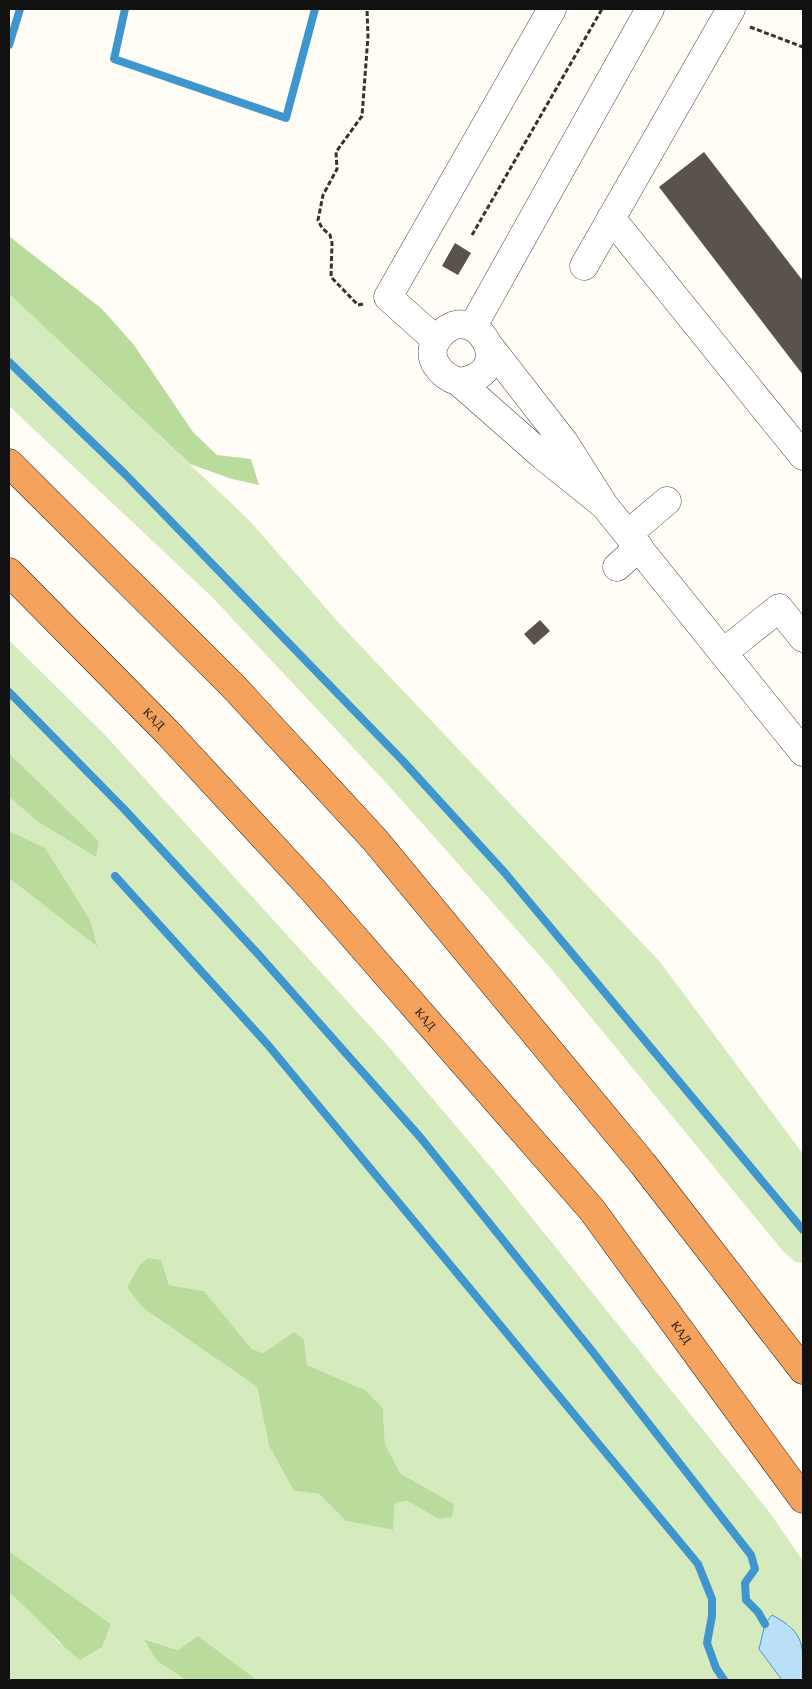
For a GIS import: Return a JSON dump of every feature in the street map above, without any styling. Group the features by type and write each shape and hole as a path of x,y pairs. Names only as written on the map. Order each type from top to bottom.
{"highway":[{"path":"9,463 233,686 375,840 643,1164 803,1370"},
{"name":"КАД","path":"9,572 168,733 312,888 592,1210 803,1499"}],"street":[{"path":"436,340 388,297 552,9"},
{"path":"472,326 650,9"},
{"path":"584,266 729,14"},
{"path":"611,218 803,456"},
{"path":"604,505 543,456 459,382 446,377 436,367 433,353 436,340 446,329 459,324 472,326 484,335 490,347 564,442 604,505 803,752"},
{"path":"459,382 472,380 483,373 489,361 490,347"},
{"path":"617,567 634,540 667,501"},
{"path":"724,652 779,608 803,638"}],"path":[{"path":"358,305 331,277 332,243 330,235 318,220 322,195 337,169 336,152 362,116 368,36 367,9"},
{"path":"472,235 602,9"},
{"path":"729,14 803,47"}],"green space":[{"path":"9,236 102,309 134,345 193,432 217,455 251,459 259,485 232,479 190,464 9,294"},
{"path":"9,294 249,520 338,622 660,962 803,1154 803,1263 795,1262 783,1251 548,965 390,787 211,596 9,406"},
{"path":"9,640 104,734 389,1047 499,1177 770,1513 803,1561 803,1645 788,1623 759,1649 782,1680 257,1680 198,1636 179,1650 145,1639 157,1661 186,1680 9,1680 9,1593 28,1608 60,1644 111,1624 9,1551 9,878 98,946 90,920 71,892 9,831 9,797 37,821 99,841 9,753","holes":["161,1260 169,1285 204,1291 252,1349 263,1353 294,1332 304,1339 307,1365 365,1390 383,1408 385,1444 400,1473 454,1504 439,1519 407,1501 395,1503 393,1530 346,1521 319,1494 294,1491 269,1446 257,1387 143,1308 127,1288"]},
{"path":"9,753 99,841 96,857 37,821 9,797"},
{"path":"9,831 45,848 90,920 98,947 9,878"},
{"path":"148,1258 161,1260 169,1285 204,1291 252,1349 263,1353 294,1332 304,1339 307,1365 365,1390 383,1408 385,1444 400,1473 454,1504 452,1517 439,1519 407,1501 395,1503 393,1530 346,1521 319,1494 294,1491 269,1446 257,1387 143,1308 127,1288 139,1266"},
{"path":"9,1551 111,1624 102,1647 80,1660 9,1593"},
{"path":"198,1636 257,1680 186,1680 157,1661 144,1639 178,1650"}],"water":[{"path":"772,1615 791,1628 797,1635 802,1649 803,1680 782,1680 759,1649 765,1624"}],"building":[{"path":"704,152 803,281 803,375 659,187"},
{"path":"455,243 471,253 458,275 442,266"},
{"path":"540,620 550,631 534,645 524,634"}],"waterway":[{"path":"9,45 20,9"},
{"path":"125,9 114,59 286,118 315,9"},
{"path":"9,362 125,474 403,761 505,873 803,1230"},
{"path":"9,692 124,809 258,954 420,1137 592,1351 751,1555 755,1569 745,1583 746,1600 758,1612 765,1624"},
{"path":"115,876 268,1045 698,1564 712,1599 712,1616 707,1643 716,1668 724,1680"}]}
